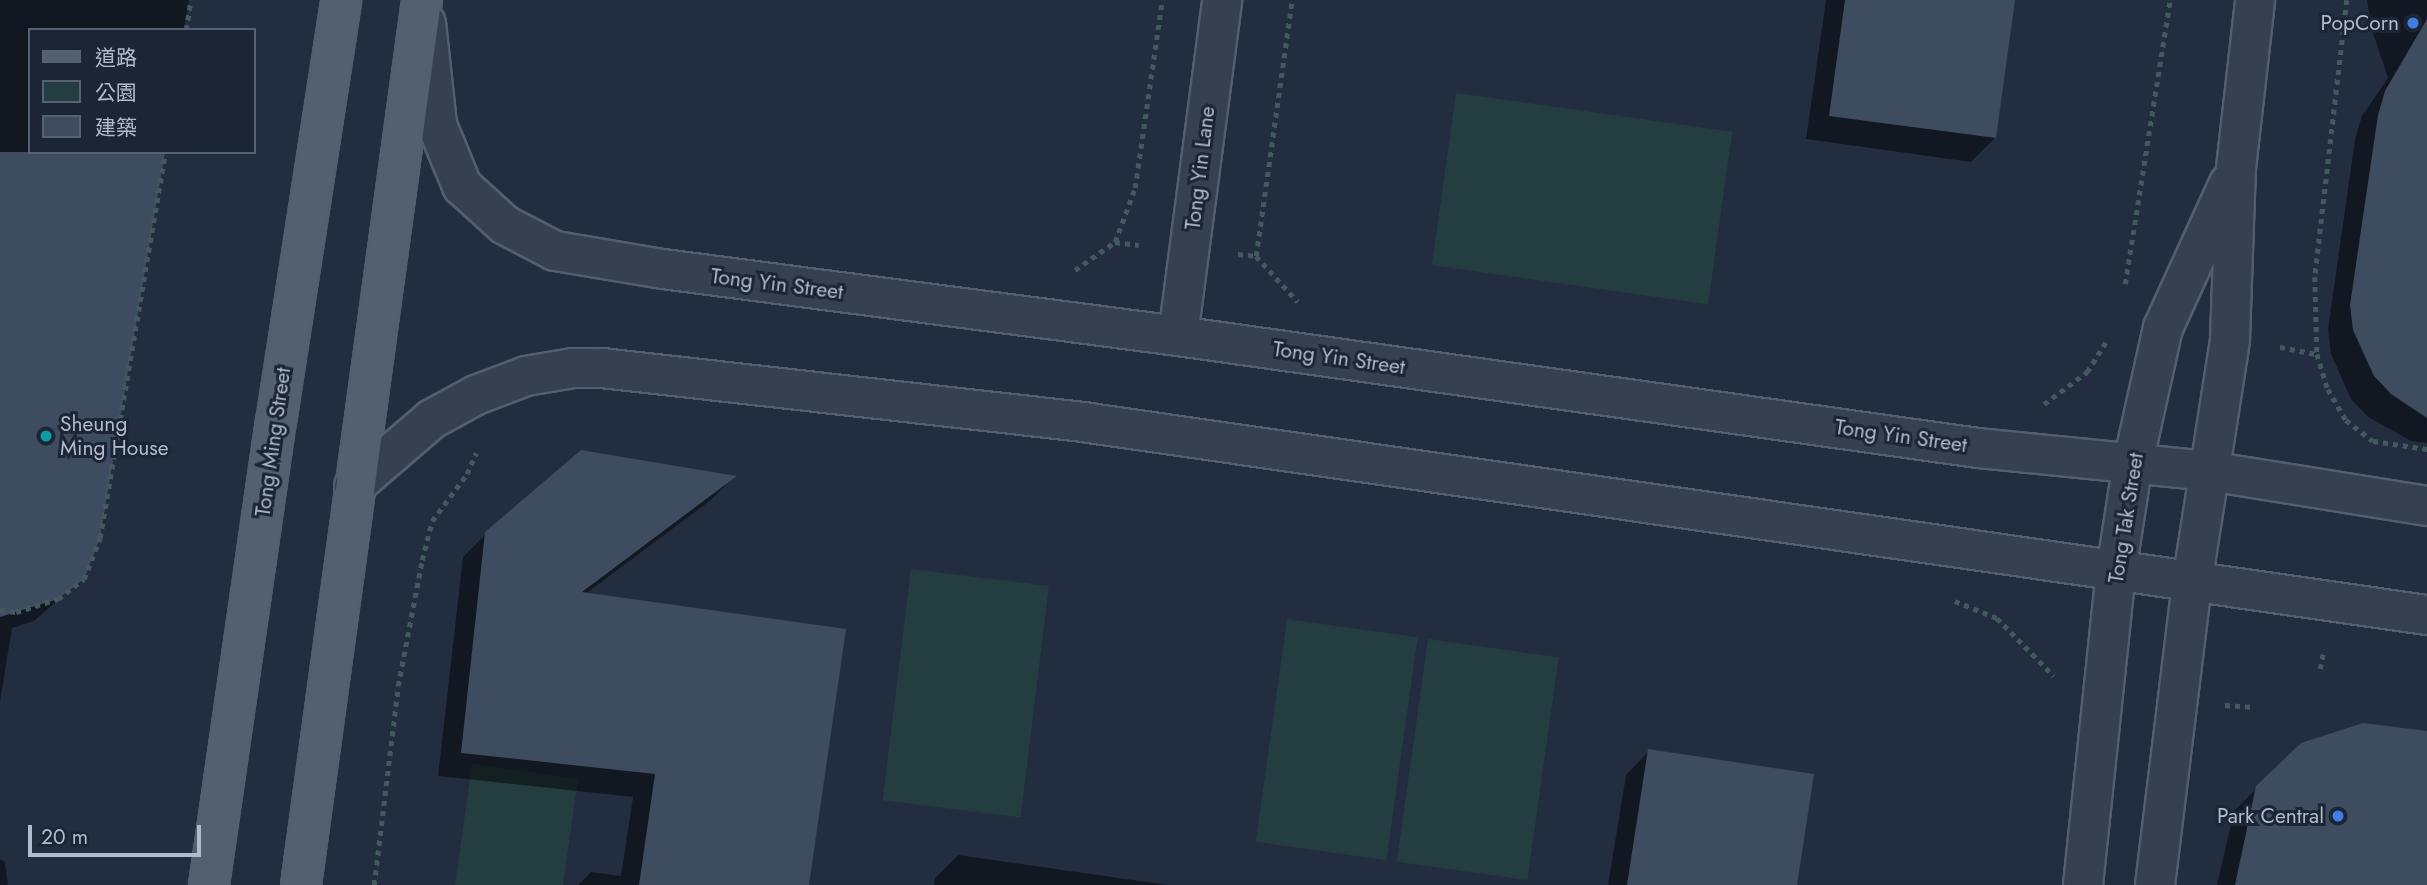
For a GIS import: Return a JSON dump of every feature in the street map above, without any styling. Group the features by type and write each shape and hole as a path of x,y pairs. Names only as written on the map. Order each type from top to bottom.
{"main road":[{"name":"Tong Ming Street","path":"209,885 341,0"},
{"path":"301,885 422,0"}],"street":[{"name":"Tong Yin Street","path":"422,0 437,125 462,186 505,225 555,251 663,269 1178,336 1978,447 2209,471 2427,506"},
{"name":"Tong Yin Lane","path":"1178,336 1222,0"},
{"name":"Tong Tak Street","path":"2155,885 2192,583 2230,339 2236,168 2255,0"},
{"name":"Tong Tak Street","path":"2083,885 2116,571 2133,463 2163,328 2236,168"},
{"path":"354,485 432,419 476,395 526,376 573,368 602,368 1089,423 2192,583 2336,599 2427,615"}],"path":[{"path":"186,28 191,0"},
{"path":"1115,242 1135,188 1162,0"},
{"path":"1256,256 1293,0"},
{"path":"2123,293 2170,0"},
{"path":"2347,0 2315,277 2317,354 2328,389 2346,420 2373,441 2427,449"},
{"path":"0,610 16,612 58,599 84,579 100,538 165,154"},
{"path":"2035,411 2087,372 2113,330"},
{"path":"374,885 398,686 422,560 432,521 467,474 479,446"},
{"path":"1951,600 1997,618 2054,675 2057,686"}],"green space":[{"path":"1456,93 1732,132 1708,304 1432,265"},
{"path":"911,569 1049,586 1021,817 883,800"},
{"path":"1287,619 1418,637 1386,860 1256,842"},
{"path":"1428,639 1559,657 1527,880 1397,862"},
{"path":"472,764 578,779 563,885 455,885"}],"building":[{"path":"1845,0 2015,0 1996,138 1829,116"},
{"path":"2427,19 2427,418 2391,394 2374,376 2353,330 2350,305 2378,115 2385,91"},
{"path":"0,152 165,154 100,538 84,579 58,599 0,617"},
{"path":"581,450 737,476 582,592 846,629 809,885 639,885 655,774 461,753 485,532"},
{"name":"Park Central","path":"2363,723 2427,731 2427,885 2235,885 2256,786 2301,743"},
{"path":"1648,749 1814,774 1797,885 1627,885"}],"place":[{"name":"PopCorn","path":"2413,23"},
{"name":"Sheung Ming House","path":"46,436"},
{"name":"Park Central","path":"2338,816"}]}
